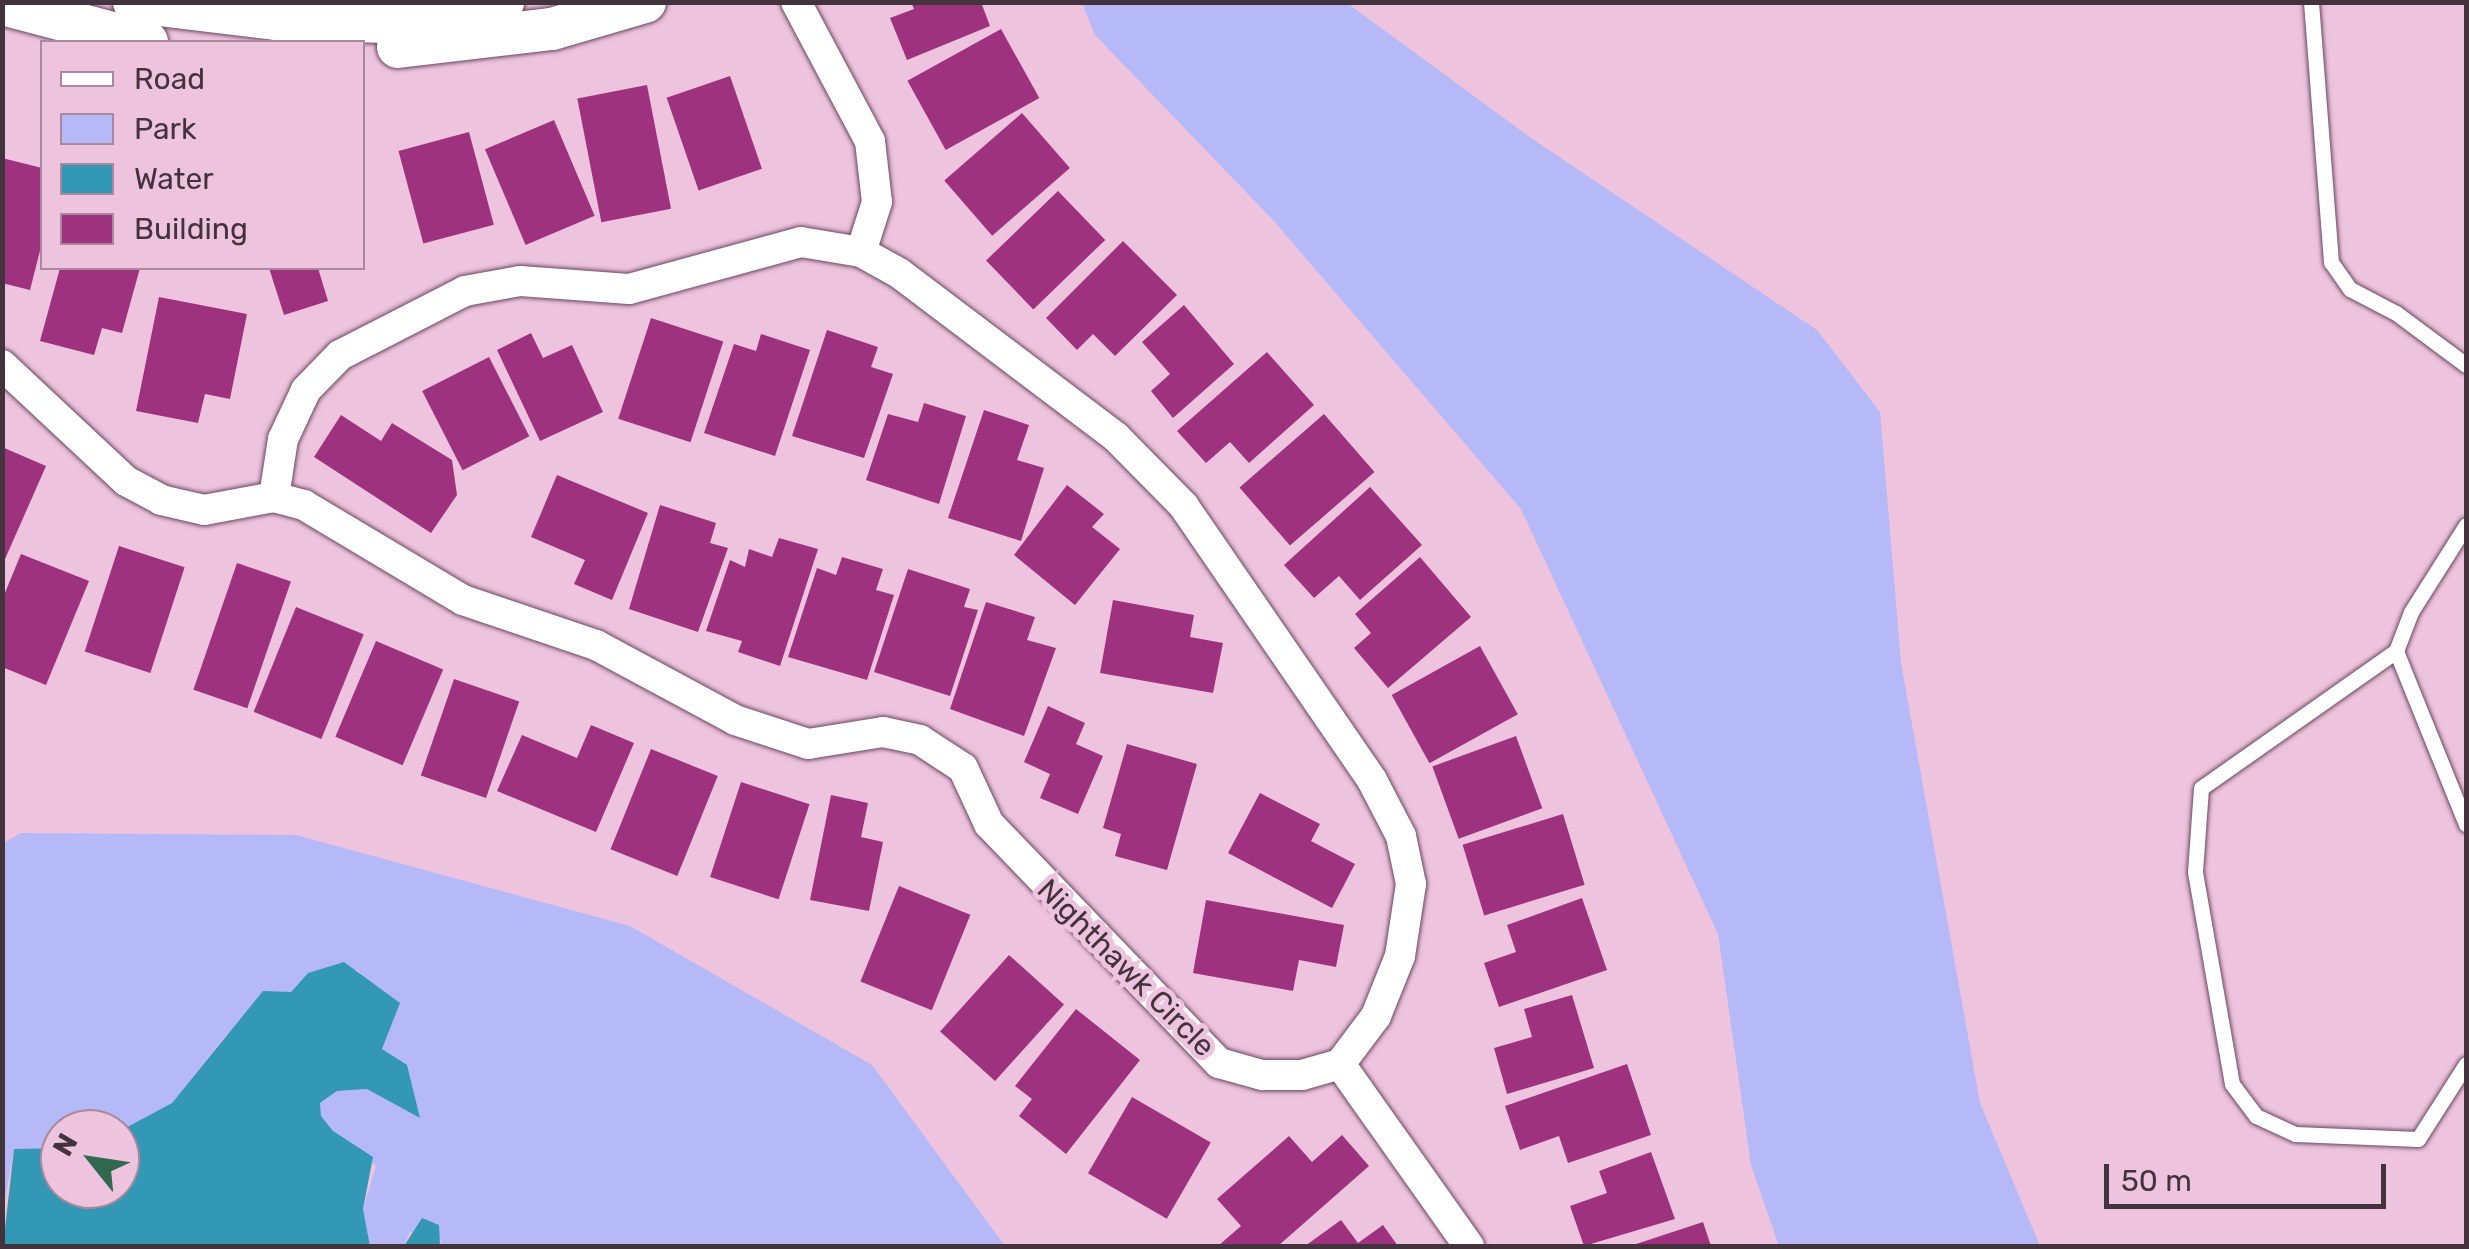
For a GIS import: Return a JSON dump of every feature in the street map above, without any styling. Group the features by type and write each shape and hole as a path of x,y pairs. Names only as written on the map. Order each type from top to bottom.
{"street":[{"path":"134,2 277,19 388,22 503,2"},
{"path":"365,51 552,29 645,2"},
{"path":"796,2 870,142 876,202 861,252"},
{"path":"2,4 139,40"},
{"path":"2,365 126,481 160,500 204,510 274,497 283,439 306,390 340,355 466,291 520,281 629,289 802,242 861,252 900,273 1116,436 1184,506 1372,780 1401,836 1411,884 1400,956 1376,1016 1340,1064 1469,1246"},
{"name":"Nighthawk Circle","path":"274,497 304,505 463,600 596,645 734,720 808,744 883,732 920,740 963,768 989,824 1219,1062 1262,1075 1302,1075 1340,1064"}],"lane":[{"path":"2311,2 2331,262 2350,290 2396,312 2466,365"},
{"path":"2466,525 2411,612 2396,651 2201,788 2196,872 2232,1084 2256,1116 2295,1134 2418,1139 2466,1064"},
{"path":"2396,651 2466,824"}],"green space":[{"path":"1082,3 1347,3 1531,138 1817,330 1880,412 1901,663 1980,1103 2040,1246 1779,1246 1751,1165 1718,934 1521,509 1273,220 1095,35"},
{"path":"21,833 296,835 630,926 872,1065 1005,1246 440,1246 441,1239 410,1232 404,1246 370,1246 363,1209 376,1166 333,1131 321,1116 320,1103 337,1091 368,1089 420,1117 400,1062 382,1049 394,1018 385,994 371,989 358,970 308,973 291,992 228,1033 172,1103 145,1122 140,1124 140,1109 40,1109 40,1148 14,1149 3,1211 3,843"}],"water":[{"path":"344,962 400,1003 382,1049 407,1065 420,1118 367,1089 337,1091 320,1103 321,1116 333,1131 373,1157 363,1209 370,1246 3,1246 14,1149 40,1148 40,1209 140,1209 140,1120 172,1103 263,991 291,992 308,973"},
{"path":"422,1218 439,1225 440,1246 404,1246"}],"building":[{"path":"911,2 981,2 990,26 907,60 890,18 914,9"},
{"path":"1001,29 1039,98 946,150 907,81"},
{"path":"730,76 762,169 699,190 667,98"},
{"path":"647,85 671,209 601,222 577,99"},
{"path":"1022,113 1070,168 992,236 944,181"},
{"path":"554,120 595,216 526,245 485,149"},
{"path":"469,132 494,225 423,244 398,151"},
{"path":"2,158 40,168 40,251 30,290 2,283"},
{"path":"1058,191 1105,240 1033,309 986,260"},
{"path":"1123,241 1177,295 1115,356 1093,334 1077,350 1046,318"},
{"path":"59,270 139,270 122,333 102,328 94,355 40,341"},
{"path":"270,270 319,270 328,301 284,315"},
{"path":"159,297 247,314 230,399 205,394 198,423 136,411"},
{"path":"1184,305 1234,364 1173,418 1151,391 1170,374 1142,342"},
{"path":"651,318 723,341 691,442 618,419"},
{"path":"827,330 878,347 871,367 893,374 864,458 792,436"},
{"path":"531,333 543,358 572,345 603,412 540,441 497,350"},
{"path":"761,334 810,350 775,456 704,433 734,344 756,351"},
{"path":"1267,352 1314,405 1249,463 1230,442 1206,463 1177,431"},
{"path":"489,357 529,436 463,470 422,391"},
{"path":"924,403 966,416 939,504 866,480 888,414 918,422"},
{"path":"984,410 1029,425 1017,460 1044,468 1021,541 948,518"},
{"path":"1324,414 1375,472 1290,546 1239,487"},
{"path":"341,415 381,441 392,423 452,460 457,495 431,533 314,457"},
{"path":"2,447 46,466 2,566"},
{"path":"557,475 648,513 612,600 574,584 585,560 531,537"},
{"path":"1067,485 1104,514 1092,527 1120,549 1075,605 1014,555"},
{"path":"1370,487 1422,545 1360,600 1339,576 1314,598 1284,565"},
{"path":"660,505 716,523 710,543 728,548 698,632 629,609"},
{"path":"779,538 818,549 780,666 738,652 742,641 706,631 730,560 745,567 749,549 772,557"},
{"path":"119,546 185,567 150,673 85,652"},
{"path":"21,554 89,581 46,685 2,667 2,600"},
{"path":"842,557 883,569 876,590 894,595 867,680 788,657 817,568 836,575"},
{"path":"1420,557 1471,617 1388,688 1354,648 1371,633 1355,614"},
{"path":"237,563 291,582 247,708 193,690"},
{"path":"908,569 970,589 964,607 978,610 950,696 874,672"},
{"path":"1113,600 1194,615 1190,637 1223,643 1213,693 1100,673"},
{"path":"986,602 1035,617 1027,640 1056,648 1024,736 950,709"},
{"path":"296,607 364,634 321,739 254,712"},
{"path":"376,641 443,670 403,765 335,737"},
{"path":"1480,646 1518,714 1429,763 1392,695"},
{"path":"454,679 519,701 486,798 421,775"},
{"path":"1048,706 1085,723 1076,744 1103,756 1078,814 1040,798 1050,774 1024,762"},
{"path":"591,725 634,743 596,832 497,791 522,735 577,758"},
{"path":"1516,736 1542,808 1459,839 1432,766"},
{"path":"1127,744 1197,764 1167,870 1115,856 1121,834 1103,828"},
{"path":"651,749 718,776 677,876 611,849"},
{"path":"741,782 809,804 779,899 710,877"},
{"path":"1260,793 1320,824 1311,841 1355,864 1332,908 1228,853"},
{"path":"831,795 868,803 861,837 883,842 869,911 810,900"},
{"path":"1563,814 1585,885 1484,915 1463,845"},
{"path":"899,886 970,915 932,1010 860,981"},
{"path":"1582,898 1607,970 1499,1007 1484,963 1516,952 1507,925"},
{"path":"1206,900 1344,925 1336,967 1299,960 1293,991 1193,973"},
{"path":"1009,955 1064,1005 995,1081 940,1032"},
{"path":"1572,995 1594,1068 1507,1094 1494,1048 1532,1037 1524,1009"},
{"path":"1076,1009 1140,1060 1066,1154 1019,1116 1032,1099 1015,1086"},
{"path":"1627,1064 1651,1135 1568,1163 1559,1136 1520,1150 1505,1106"},
{"path":"1132,1097 1211,1142 1167,1219 1088,1173"},
{"path":"1342,1135 1369,1166 1278,1246 1218,1246 1241,1226 1217,1199 1289,1136 1312,1162"},
{"path":"1651,1152 1675,1219 1584,1246 1570,1206 1607,1193 1599,1171"},
{"path":"1341,1220 1358,1243 1383,1225 1398,1246 1305,1246"},
{"path":"1703,1222 1711,1246 1630,1246"}]}
